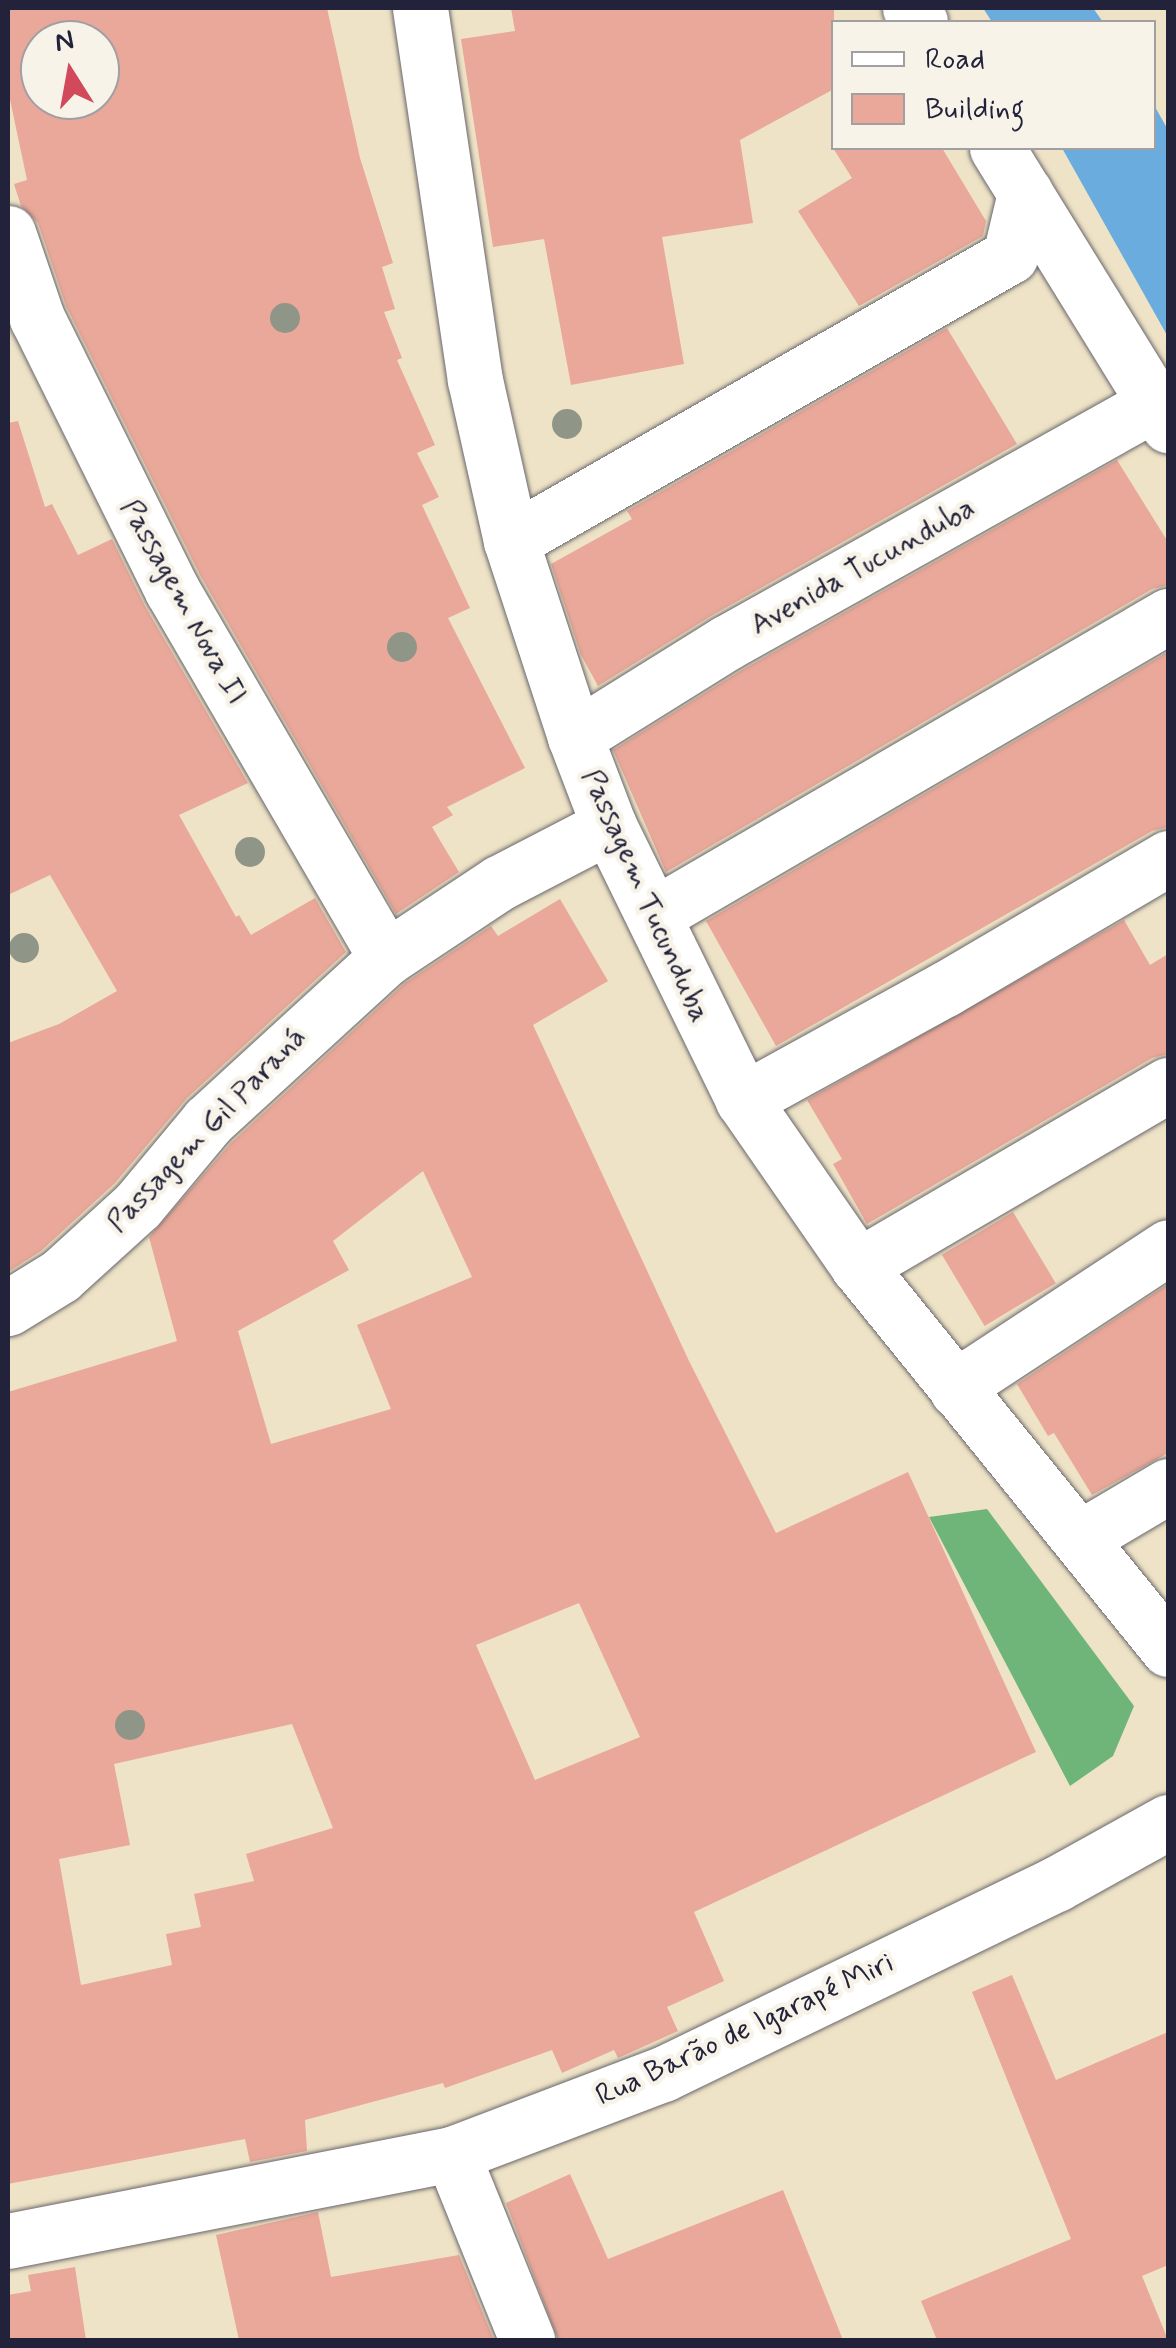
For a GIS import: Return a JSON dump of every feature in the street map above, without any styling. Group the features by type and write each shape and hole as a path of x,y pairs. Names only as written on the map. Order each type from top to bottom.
{"street":[{"name":"Passagem Tucunduba","path":"420,8 475,380 511,541 574,737 609,826 654,914 704,1028 743,1100 858,1266 1168,1649"},
{"path":"998,150 1162,414"},
{"path":"511,541 1010,256 1025,193"},
{"name":"Passagem Nova II","path":"8,233 36,318 163,574 386,958"},
{"name":"Avenida Tucunduba","path":"574,737 726,643 1162,414"},
{"path":"654,914 1168,616"},
{"name":"Passagem Gil Paraná","path":"8,1308 60,1276 138,1204 208,1121 323,1011 386,958 499,883 609,826"},
{"path":"743,1100 945,990 1168,858"},
{"path":"858,1266 1168,1085"},
{"path":"957,1390 1168,1247"},
{"path":"1080,1538 1168,1486"},
{"name":"Rua Barão de Igarapé Miri","path":"8,2241 452,2154 663,2074 1056,1884 1168,1822"},
{"path":"452,2154 527,2340"}],"green space":[{"path":"987,1509 1134,1706 1113,1756 1070,1786 929,1517"}],"water":[{"path":"983,8 1093,8 1102,20 991,20"},
{"path":"1156,109 1168,130 1168,337 1063,150 1156,150"}],"building":[{"path":"8,8 327,8 360,158 393,263 382,267 395,309 384,312 402,358 397,360 435,445 417,453 439,497 422,505 470,608 448,618 525,768 447,807 453,815 432,827 459,872 396,914 200,575 66,306 38,223 21,206 14,184 27,180 8,90"},
{"path":"511,8 834,8 831,91 740,140 753,223 662,237 684,364 571,385 544,239 493,247 461,39 515,31"},
{"path":"834,150 943,150 986,221 983,236 859,306 798,211 852,178"},
{"path":"947,328 1017,444 711,616 598,686 581,655 551,564 632,519 627,511"},
{"path":"18,421 45,507 52,504 78,555 112,539 145,606 248,783 179,815 236,917 239,915 251,935 315,898 346,952 187,1098 115,1183 41,1251 8,1272 8,1043 59,1024 117,991 50,875 8,895 8,423"},
{"path":"1117,460 1168,542 1168,585 1152,589 666,872 613,750 742,670"},
{"path":"1168,652 1168,827 1152,831 776,1046 706,921"},
{"path":"560,899 608,981 533,1025 689,1361 776,1533 908,1472 1036,1752 694,1912 724,1981 667,2007 678,2031 618,2058 614,2050 562,2073 552,2050 445,2088 443,2083 305,2120 307,2151 250,2162 245,2139 8,2184 8,1392 177,1341 149,1237 231,1143 405,983 491,926 498,936","holes":["423,1171 472,1277 357,1325 391,1409 271,1444 238,1331 349,1270 333,1241","579,1603 640,1737 535,1780 476,1645","292,1724 333,1828 246,1854 254,1881 194,1894 201,1927 166,1934 172,1965 81,1985 59,1859 130,1845 114,1764"]},
{"path":"1124,920 1150,965 1168,954 1168,1054 1152,1058 867,1224 833,1164 842,1159 807,1100"},
{"path":"1013,1212 1056,1283 985,1326 942,1255"},
{"path":"1168,1284 1168,1453 1092,1495 1054,1433 1048,1436 1017,1384"},
{"path":"1012,1975 1056,2080 1168,2032 1168,2265 1142,2276 1168,2340 937,2340 921,2301 1071,2239 972,1992"},
{"path":"570,2174 608,2259 783,2190 843,2340 558,2340 506,2203"},
{"path":"318,2212 331,2277 459,2255 494,2340 239,2340 216,2235"},
{"path":"75,2267 86,2340 8,2340 8,2295 31,2291 28,2275"}]}
